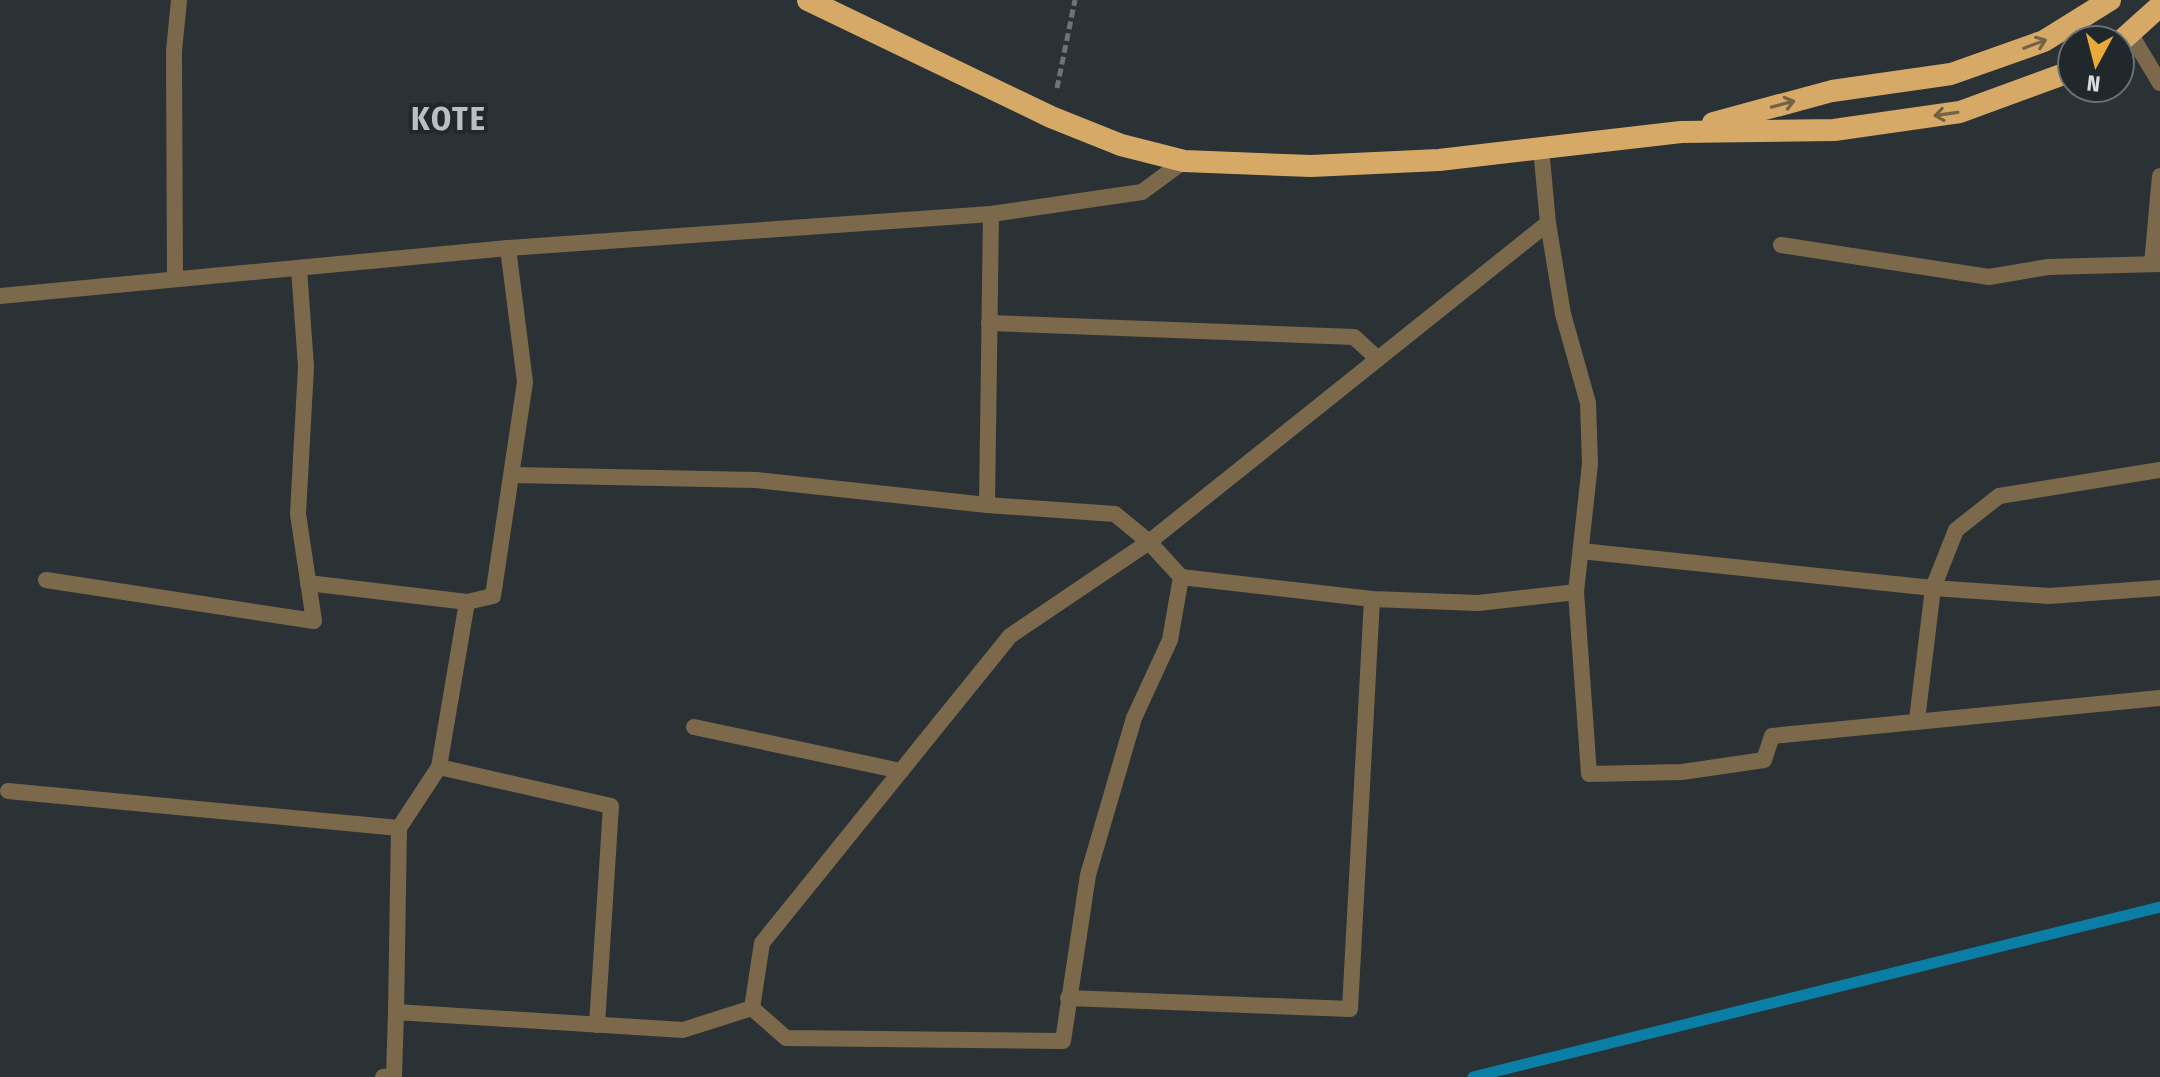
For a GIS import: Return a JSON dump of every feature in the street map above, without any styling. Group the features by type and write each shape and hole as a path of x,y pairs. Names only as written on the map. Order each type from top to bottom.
{"highway":[{"path":"808,0 1051,117 1121,145 1184,161 1311,166 1439,160 1681,132 1834,130 1960,112 2056,77"},
{"path":"1681,132 1832,91 1951,74 2044,41 2110,0"},
{"path":"2136,29 2160,6"}],"street":[{"path":"175,279 174,51 179,0"},
{"path":"2136,51 2160,83"},
{"path":"1541,148 1548,223 1563,314 1588,403 1590,464 1576,592 1589,774 1682,772 1764,760 1772,736 2160,698"},
{"path":"0,296 508,248 991,214 1142,192 1184,161"},
{"path":"1781,245 1901,266 1989,277 2048,267 2156,264 2160,176"},
{"path":"987,505 991,214"},
{"path":"752,1008 762,943 1010,636 1149,542 1548,223"},
{"path":"308,583 467,602 493,596 525,382 508,248"},
{"path":"46,580 314,621 298,514 306,367 299,268"},
{"path":"989,323 1354,337 1378,359"},
{"path":"1917,720 1933,588 1956,530 1999,496 2160,470"},
{"path":"513,475 756,480 987,505 1115,514 1149,542 1181,577 1372,599 1478,603 1576,592"},
{"path":"1581,551 1933,588 2049,596 2160,588"},
{"path":"752,1008 786,1038 1063,1041 1088,875 1134,718 1170,640 1181,577"},
{"path":"1068,998 1350,1009 1372,599"},
{"path":"383,1077 394,1076 399,828 439,767 467,602"},
{"path":"694,727 901,771"},
{"path":"439,767 611,806 597,1025"},
{"path":"8,791 399,828"},
{"path":"396,1012 683,1030 752,1008"}],"path":[{"path":"1051,117 1075,0"}],"waterway":[{"path":"1473,1077 2160,907"}],"district":[{"name":"KOTE","path":"449,119"}]}
